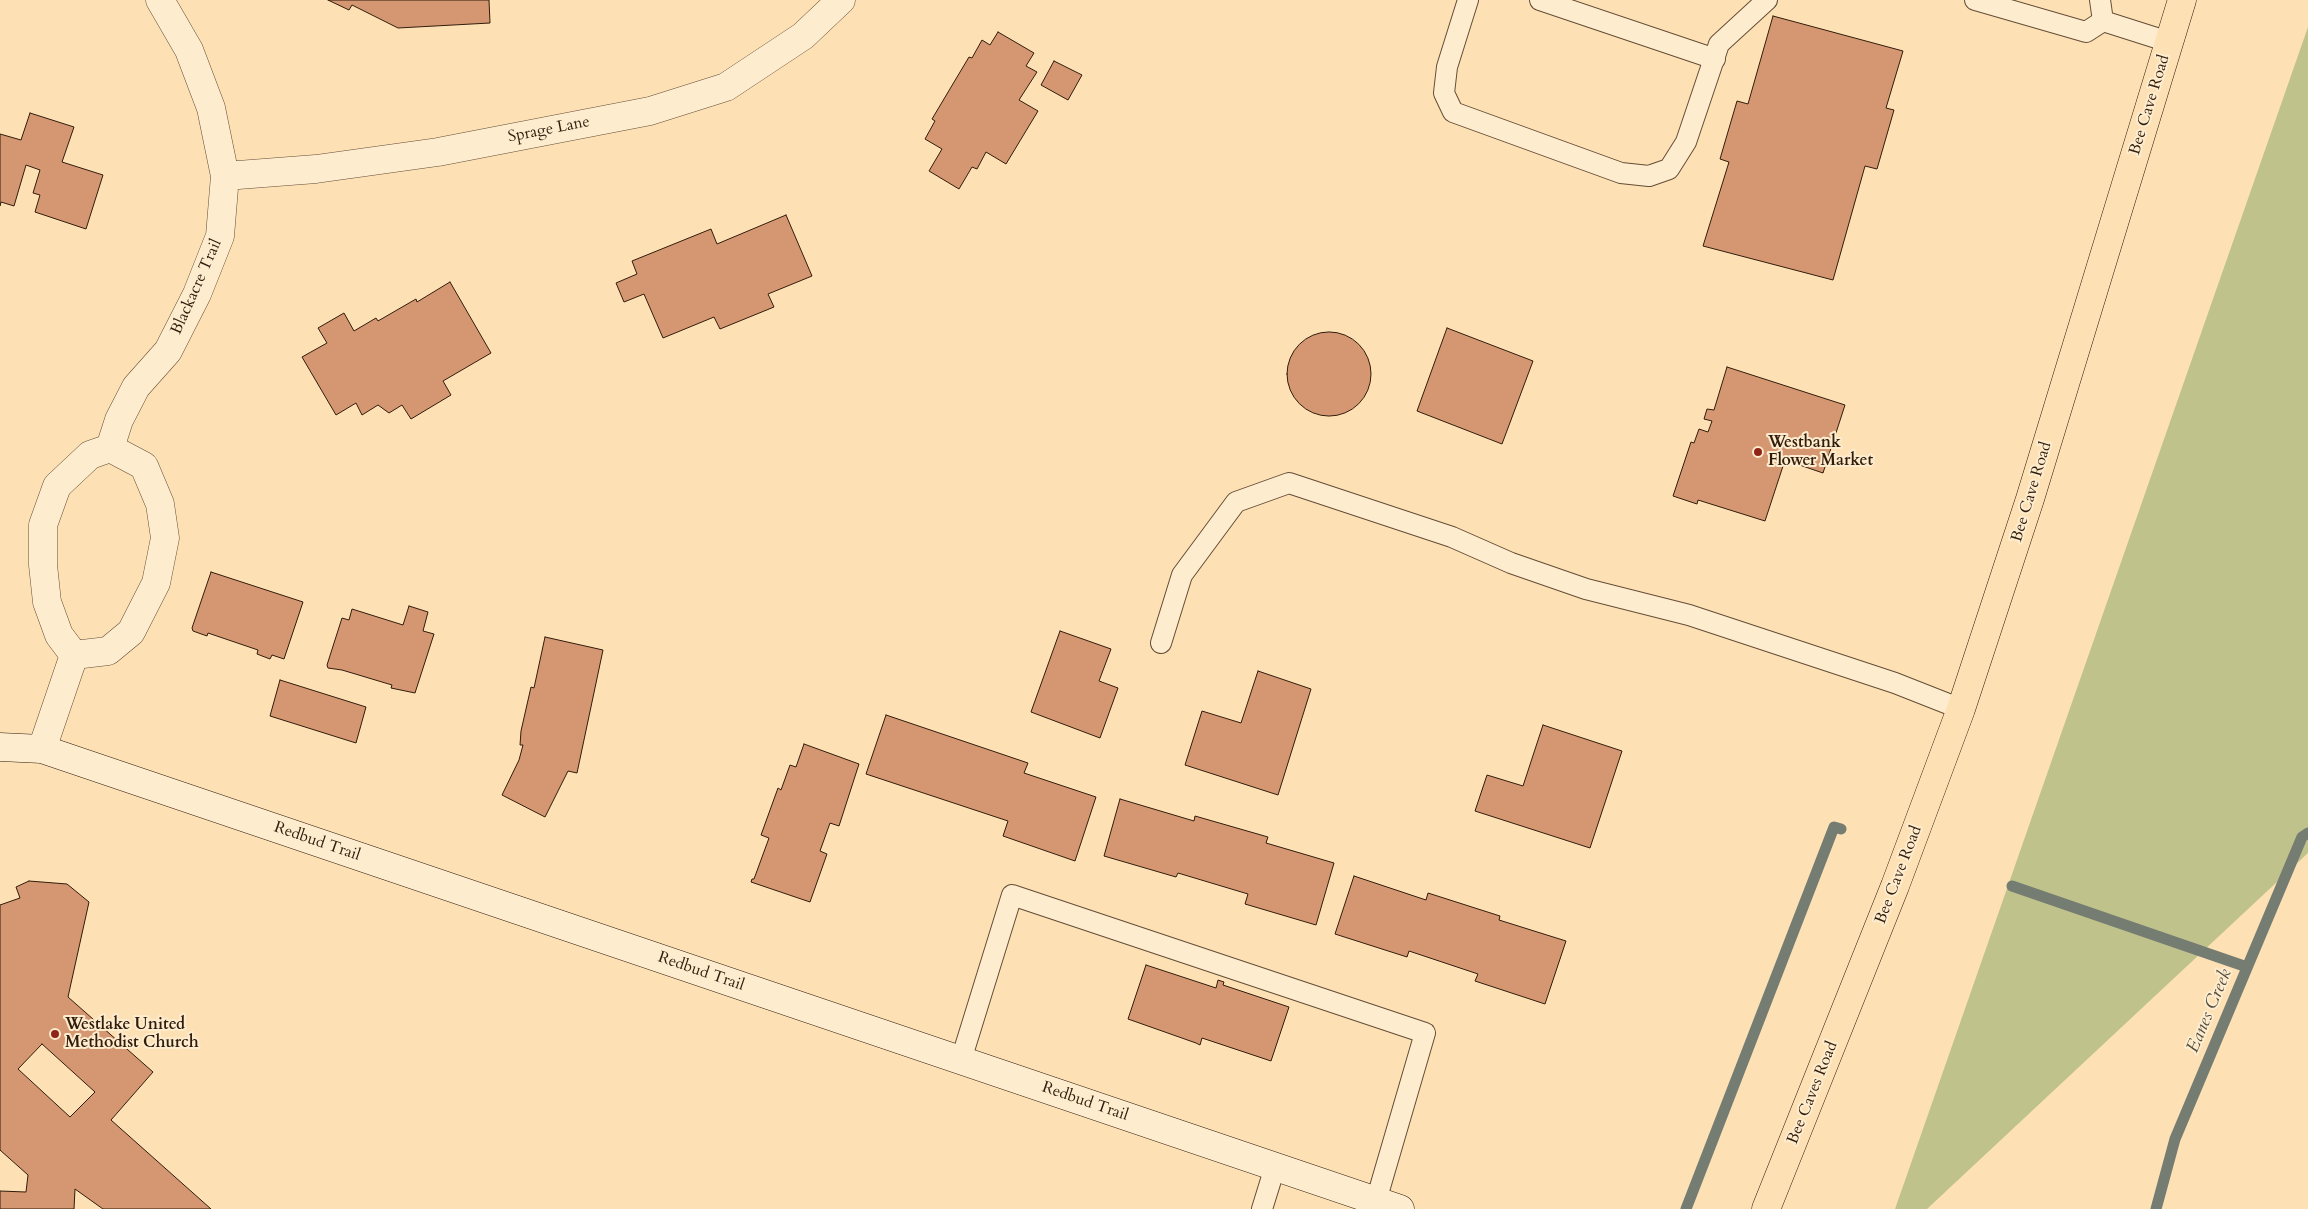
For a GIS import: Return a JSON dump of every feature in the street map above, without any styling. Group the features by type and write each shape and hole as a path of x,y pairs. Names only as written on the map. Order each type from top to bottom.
{"main road":[{"name":"Bee Cave Road","path":"1859,976 1920,823 1961,709 2030,499 2182,0"},
{"name":"Bee Caves Road","path":"1766,1209 1859,976"}],"street":[{"name":"Blackacre Trail","path":"110,448 119,420 136,386 168,351 210,266 220,236 226,176 211,108 189,50 160,0"},
{"name":"Sprage Lane","path":"226,176 316,169 438,152 650,111 726,87 803,36 841,0"},
{"path":"110,448 144,466 160,504 165,538 156,583 131,632 108,651 74,655 58,635 48,602 43,565 43,525 57,486 90,455 110,448"},
{"path":"42,749 74,655"},
{"name":"Redbud Trail","path":"0,747 42,749 1388,1205"}],"lane":[{"path":"1468,0 1447,67 1444,93 1453,112 1621,173 1650,176 1670,169 1686,142 1719,44 1767,0"},
{"path":"1540,0 1715,59"},
{"path":"1974,0 2086,32 2103,21"},
{"path":"2100,0 2103,21"},
{"path":"2103,21 2169,42"},
{"path":"1161,643 1182,575 1236,502 1289,483 1452,536 1511,563 1586,589 1689,615 1894,683 1961,709"},
{"path":"961,1060 1012,895 1406,1027 1425,1034 1388,1205"},
{"path":"1262,1209 1275,1167"}],"green space":[{"path":"2308,27 2308,853 1927,1209 1895,1209"}],"building":[{"path":"328,0 489,0 490,23 398,28 352,5 349,10"},
{"path":"1773,16 1903,51 1886,108 1894,110 1877,169 1865,166 1833,280 1703,246 1729,162 1720,159 1737,101 1748,104"},
{"path":"998,32 1034,53 1026,66 1037,72 1019,100 1038,111 1006,164 986,152 977,169 972,167 959,189 929,171 942,149 925,139 935,121 932,119 969,57 972,58 982,40 990,45"},
{"path":"1054,61 1082,75 1068,100 1041,85"},
{"path":"30,113 74,127 62,162 103,175 86,229 35,212 40,195 33,193 40,170 26,165 14,206 1,202 0,206 0,134 21,140"},
{"path":"786,215 812,276 768,294 774,307 720,329 714,317 663,338 644,294 624,302 616,283 637,274 632,261 711,229 717,244"},
{"path":"450,282 491,353 443,381 451,395 411,419 402,405 389,413 378,405 362,415 356,403 336,415 302,357 327,343 318,328 344,313 354,331 376,318 378,321 416,299 417,302"},
{"path":"1447,328 1533,361 1502,444 1417,411"},
{"path":"1329,332 1345,335 1359,344 1368,358 1371,374 1368,390 1359,404 1345,413 1329,416 1313,413 1299,404 1290,390 1287,374 1290,358 1299,344 1313,335"},
{"name":"Westbank Flower Market","path":"1727,367 1845,405 1823,473 1785,460 1765,521 1698,500 1697,504 1673,496 1691,442 1694,443 1699,429 1708,432 1712,421 1704,419 1707,409 1714,410"},
{"path":"211,572 303,602 284,659 272,655 270,659 257,654 258,650 208,633 207,636 193,631 192,628"},
{"path":"409,606 428,612 423,631 434,634 415,693 391,688 392,685 342,670 328,668 327,665 342,618 349,620 352,609 403,625"},
{"path":"1060,631 1111,649 1099,681 1118,688 1100,738 1031,712"},
{"path":"545,637 603,650 577,773 568,771 545,817 502,795 519,760 523,745 520,745 521,731 531,687 534,688"},
{"path":"1258,671 1311,689 1278,795 1185,765 1202,711 1241,723"},
{"path":"280,680 366,707 356,743 270,716"},
{"path":"886,715 1028,763 1024,773 1096,797 1075,861 1003,836 1008,821 866,774"},
{"path":"1543,725 1622,751 1590,848 1475,811 1487,775 1523,786"},
{"path":"804,744 859,764 839,826 830,823 820,851 827,854 810,902 751,882 754,879 769,838 761,835 778,788 781,790 790,765 796,767"},
{"path":"1120,799 1194,821 1195,816 1268,837 1266,843 1334,863 1316,925 1245,904 1248,894 1178,873 1176,877 1104,856"},
{"path":"1354,876 1426,900 1428,893 1500,916 1499,920 1566,941 1545,1004 1475,981 1478,974 1409,951 1407,957 1335,934"},
{"name":"Westlake United Methodist Church","path":"29,881 67,884 89,902 68,997 153,1072 111,1120 211,1209 103,1209 75,1189 74,1209 0,1209 0,1191 26,1192 28,1175 0,1150 0,905 20,898 16,887","holes":["42,1044 95,1092 70,1117 18,1069"]},
{"path":"1146,965 1216,988 1218,980 1224,982 1223,985 1289,1007 1271,1061 1202,1038 1200,1045 1128,1019"}],"waterway":[{"path":"1686,1209 1834,827 1841,829"},
{"name":"Eanes Creek","path":"2156,1209 2175,1139 2302,837 2308,833"},
{"path":"2012,886 2247,967"}],"place":[{"name":"Westbank Flower Market","path":"1758,452"},
{"name":"Westlake United Methodist Church","path":"55,1034"}]}
